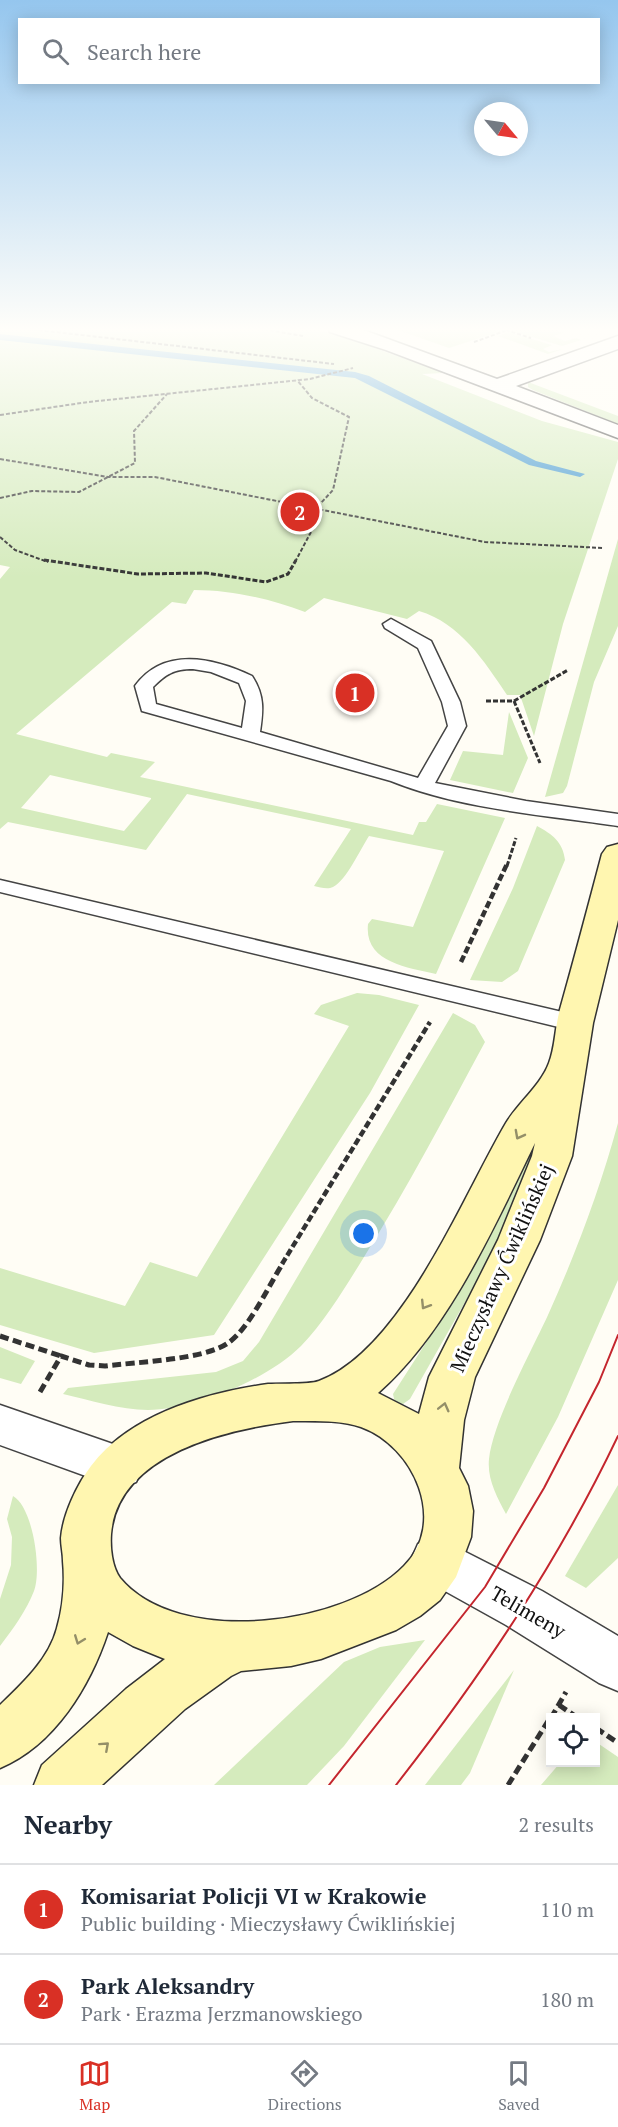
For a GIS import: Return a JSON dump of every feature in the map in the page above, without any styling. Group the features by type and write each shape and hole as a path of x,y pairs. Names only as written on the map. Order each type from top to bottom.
{"street":[{"path":"563,411 618,432"},
{"name":"Mieczysławy Ćwiklińskiej","path":"436,1465 441,1420 452,1377 519,1240 552,1156 574,1023 618,854"},
{"name":"Mieczysławy Ćwiklińskiej","path":"321,1402 368,1375 386,1359 412,1326 470,1233 522,1129 565,1070"},
{"path":"0,1741 42,1703 67,1667 84,1624 88,1607 85,1527 98,1494 119,1467 147,1444 224,1411 266,1404 321,1402 349,1404 376,1412 400,1425 421,1443 436,1465 446,1489 449,1521 442,1553 424,1581 397,1604 361,1623 313,1636 209,1645 164,1635 131,1617 102,1594 88,1562"},
{"path":"0,1425 119,1467"},
{"name":"Telimeny","path":"436,1560 524,1608 618,1665"},
{"path":"62,1785 173,1683 204,1661 240,1644"}],"lane":[{"path":"391,624 425,645 451,702 457,726 423,787"},
{"path":"250,735 255,701 246,680 227,669 193,664 163,668 144,686 148,707 398,777 423,787 526,807 618,820"},
{"path":"0,886 574,1023"}],"path":[{"path":"0,415 29,411"},
{"path":"0,498 32,491 79,492 135,463 134,431 152,411"},
{"path":"0,537 15,550 52,563 138,574 206,573 266,582 288,574 311,532 318,508 333,490 349,417 340,411"},
{"path":"0,459 108,477 155,477 485,542 603,548"},
{"path":"482,702 514,701 568,670"},
{"path":"514,701 540,763"},
{"path":"0,1336 89,1365 105,1366 210,1352 229,1343 242,1329 388,1094 447,993 509,861 518,831"},
{"path":"39,1394 61,1356"},
{"path":"554,1713 567,1691"},
{"path":"559,1705 571,1713"},
{"path":"508,1785 546,1726"},
{"path":"600,1731 618,1743"}],"green space":[{"path":"0,411 517,411 542,421 618,442 618,459 563,624 534,736 520,695 507,695 470,645 447,624 434,617 419,611 407,619 324,598 305,612 251,596 194,590 186,604 172,602 16,734 107,757 111,753 155,762 140,777 413,835 419,822 426,822 437,804 505,818 436,974 400,965 380,955 373,947 369,937 368,924 372,919 413,927 444,851 369,836 338,884 328,888 314,886 351,829 187,794 146,850 8,822 0,829 0,579 10,567 0,565","holes":["50,775 151,799 124,831 21,808"]},
{"path":"586,411 606,411 618,416 618,424"},
{"path":"618,539 618,626 594,682 567,786 563,793 545,797"},
{"path":"509,712 528,758 513,793 450,780 463,751 503,755"},
{"path":"537,826 556,839 562,848 565,860 518,971 502,982 470,980 513,888"},
{"path":"357,993 379,995 419,1005 370,1093 214,1335 94,1353 0,1325 0,1268 125,1306 150,1262 197,1277 349,1026 314,1014 321,1005"},
{"path":"453,1013 475,1025 485,1042 380,1231 335,1303 301,1346 270,1370 250,1381 187,1405 167,1409 137,1410 63,1394 68,1388 216,1372 243,1361 259,1342"},
{"path":"618,1123 618,1280 558,1417 506,1514 493,1488 490,1474 489,1459 492,1443 505,1406 548,1315 578,1244"},
{"path":"534,1151 502,1237 410,1399 403,1404 395,1403 393,1394 456,1296 528,1157"},
{"path":"0,1347 35,1361 21,1384 0,1378"},
{"path":"618,1485 618,1558 586,1588 565,1576"},
{"path":"13,1496 20,1502 31,1525 36,1555 36,1581 27,1606 0,1646 0,1599 11,1565 12,1537 7,1519"},
{"path":"425,1640 344,1746 307,1785 214,1785 344,1662 380,1647"},
{"path":"514,1670 470,1773 461,1785 425,1785"},
{"path":"600,1745 618,1757 618,1785 541,1785 557,1767 600,1767"}],"waterway":[{"path":"431,411 533,463 580,474"}],"tram line":[{"path":"329,1785 485,1587 544,1488 599,1382 618,1335"},
{"path":"396,1785 459,1702 517,1616 570,1528 618,1436"}],"place":[{"name":"Park Aleksandry","path":"300,512"},
{"name":"Komisariat Policji VI w Krakowie","path":"355,693"}]}
